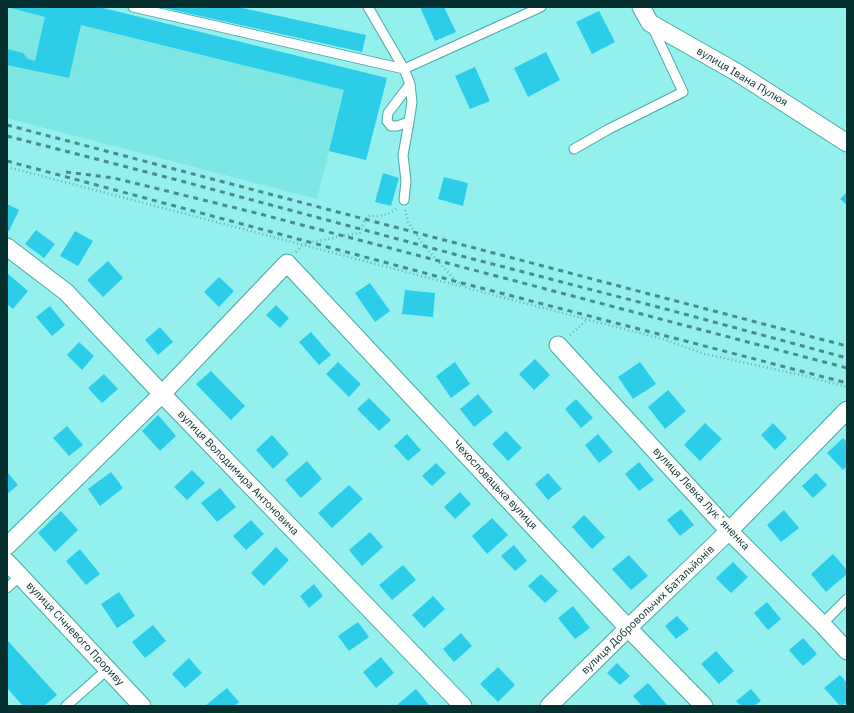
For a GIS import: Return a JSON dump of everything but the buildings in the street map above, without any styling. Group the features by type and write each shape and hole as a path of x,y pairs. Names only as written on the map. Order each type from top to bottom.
{"street":[{"path":"641,7 650,23"},
{"name":"вулиця Івана Пулюя","path":"650,23 738,72 847,143"},
{"name":"вулиця Володимира Антоновича","path":"7,247 66,292 162,394 463,706"},
{"path":"7,546 162,394 287,264"},
{"name":"Чехословацька вулиця","path":"287,264 628,628 704,706"},
{"name":"вулиця Левка Лукʼяненка","path":"558,344 728,531 822,624 847,651"},
{"name":"вулиця Добровольчих Батальйонів","path":"549,706 728,531 847,410"},
{"name":"вулиця Січневого Прориву","path":"7,562 142,706"}],"lane":[{"path":"133,7 404,69 541,7"},
{"path":"368,7 404,69 410,84 412,102 403,155 406,181 404,200"},
{"path":"574,149 609,129 683,92 650,23"},
{"path":"409,122 397,126 391,126 387,120 388,113 410,84"},
{"path":"7,588 20,576"},
{"path":"822,624 847,599"},
{"path":"66,706 108,669"}],"path":[{"path":"7,166 666,340 705,354 801,375 847,387"},
{"path":"287,264 305,244 360,233 365,219 369,216 379,216 390,213 398,208 404,200"},
{"path":"404,200 406,216 414,232 424,246 456,281 467,288"},
{"path":"558,344 588,320"}],"shaded area":[{"path":"7,7 99,7 387,78 366,160 329,151 317,199 7,118"}],"railway":[{"path":"7,125 847,346"},
{"path":"7,136 847,358"},
{"path":"7,161 462,283 847,383"},
{"path":"66,172 114,178 260,214 847,368"}]}
